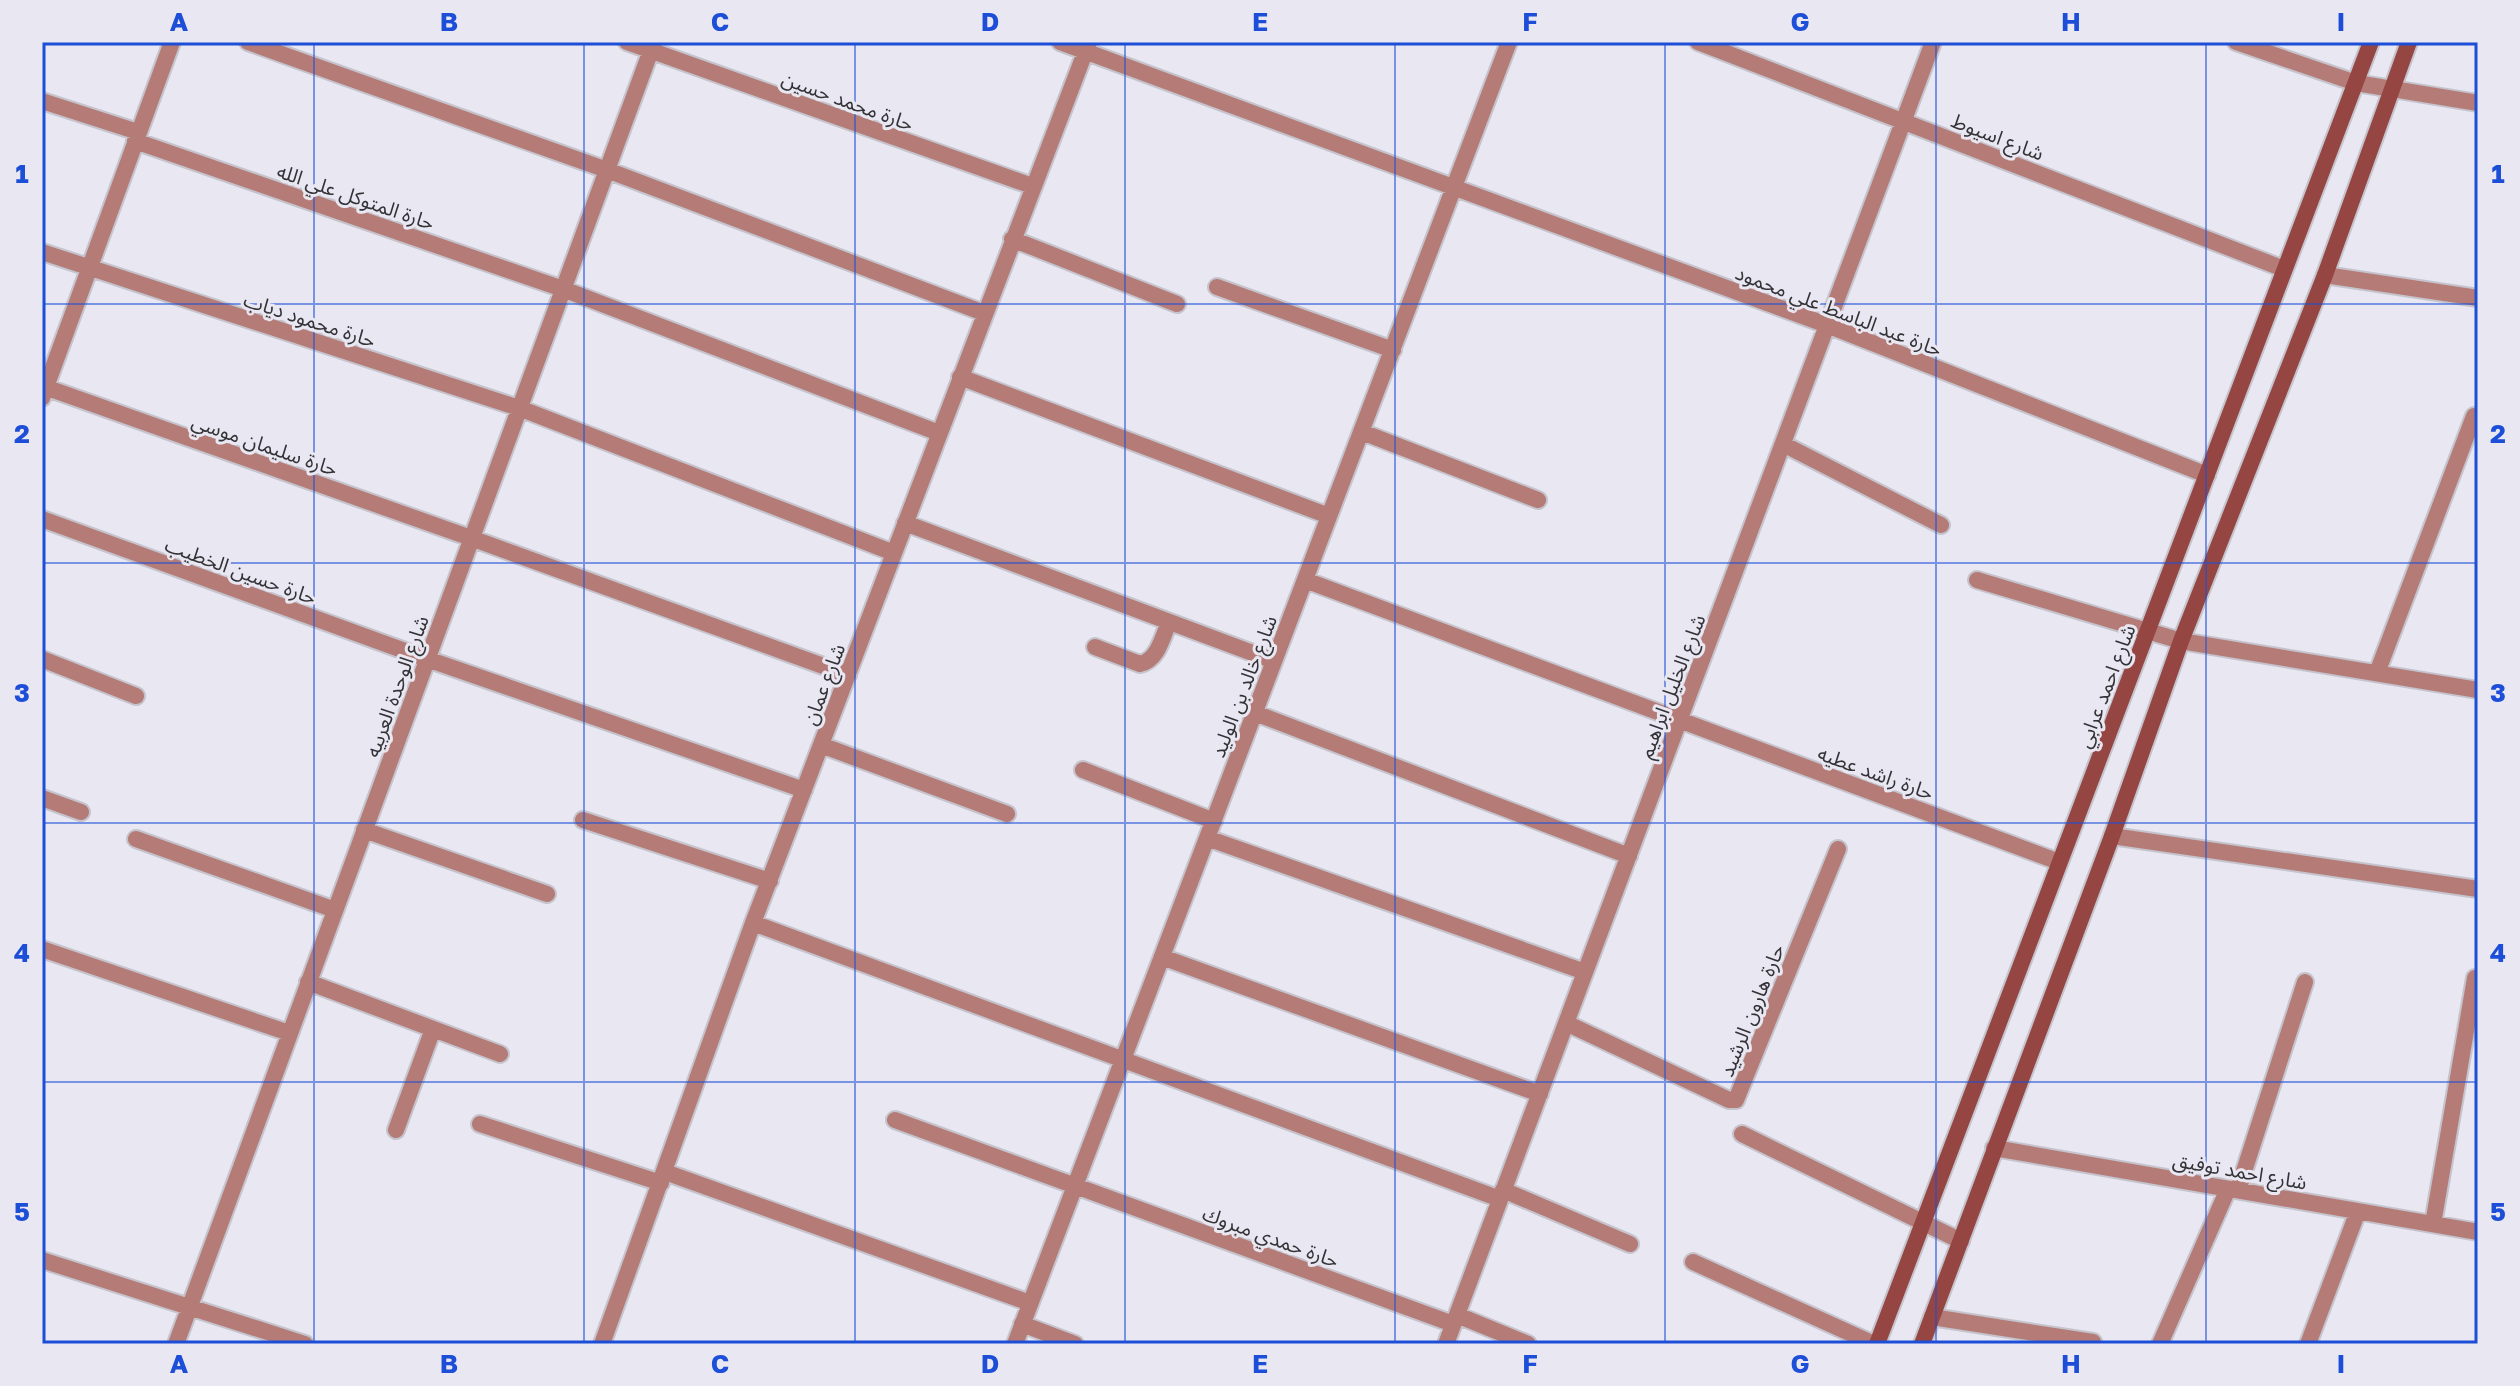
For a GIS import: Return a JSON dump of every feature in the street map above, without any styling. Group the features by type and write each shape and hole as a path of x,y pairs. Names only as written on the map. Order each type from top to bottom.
{"street":[{"path":"43,391 172,42"},
{"path":"248,42 607,170 984,313"},
{"name":"حارة محمد حسين","path":"627,42 652,46 1032,186"},
{"name":"حارة عبد الباسط علي محمود","path":"1060,42 1087,47 1827,325 2207,475"},
{"name":"شارع خالد بن الوليد","path":"1015,1344 1509,42"},
{"name":"شارع اسيوط","path":"1698,42 2284,269"},
{"name":"شارع الخليل ابراهيم","path":"1446,1344 1933,42"},
{"path":"2236,42 2356,83 2478,103"},
{"name":"شارع احمد عرابي","path":"1876,1344 2371,42"},
{"path":"1922,1344 2112,836 2181,641 2325,275 2409,42"},
{"name":"شارع الوحدة العربيه","path":"176,1344 652,46"},
{"name":"شارع عمان","path":"602,1344 753,923 1087,47"},
{"name":"حارة المتوكل علي الله","path":"42,101 563,289 939,433"},
{"path":"1012,239 1177,304"},
{"name":"حارة محمود دياب","path":"42,252 519,408 894,553"},
{"path":"2325,275 2478,298"},
{"path":"1217,287 1393,350"},
{"path":"960,377 1329,516"},
{"name":"حارة سليمان موسي","path":"43,391 471,538 848,675"},
{"path":"2377,673 2474,416"},
{"path":"1362,432 1538,500"},
{"path":"1783,444 1941,525"},
{"name":"حارة حسين الخطيب","path":"42,519 427,659 804,790"},
{"path":"905,523 1274,661"},
{"name":"حارة راشد عطيه","path":"1305,580 2059,862"},
{"path":"1977,580 2181,641 2478,690"},
{"path":"1095,647 1140,664 1145,663 1153,658 1169,622"},
{"path":"42,659 136,696"},
{"path":"1255,713 1629,856"},
{"path":"821,745 1007,814"},
{"path":"1083,770 1214,821"},
{"path":"42,798 81,812"},
{"path":"583,820 770,881"},
{"path":"364,830 547,894"},
{"path":"2112,836 2478,889"},
{"path":"1207,838 1585,972"},
{"path":"136,839 335,910"},
{"name":"حارة هارون الرشيد","path":"1566,1023 1729,1100 1736,1100 1838,849"},
{"path":"753,923 1502,1194 1630,1244"},
{"path":"42,949 289,1033"},
{"path":"1162,957 1540,1094"},
{"path":"2433,1224 2475,978"},
{"path":"308,982 500,1054"},
{"path":"2160,1344 2233,1189 2305,982"},
{"path":"396,1130 433,1029"},
{"name":"حارة حمدي مبروك","path":"895,1120 1528,1344"},
{"path":"480,1124 663,1178 1030,1303"},
{"path":"1742,1134 1961,1241"},
{"name":"شارع احمد توفيق","path":"1994,1148 2478,1232"},
{"path":"2308,1344 2358,1211"},
{"path":"42,1260 305,1344"},
{"path":"1693,1262 1876,1344"},
{"path":"1932,1317 2093,1342"},
{"path":"1022,1324 1075,1344"}]}
